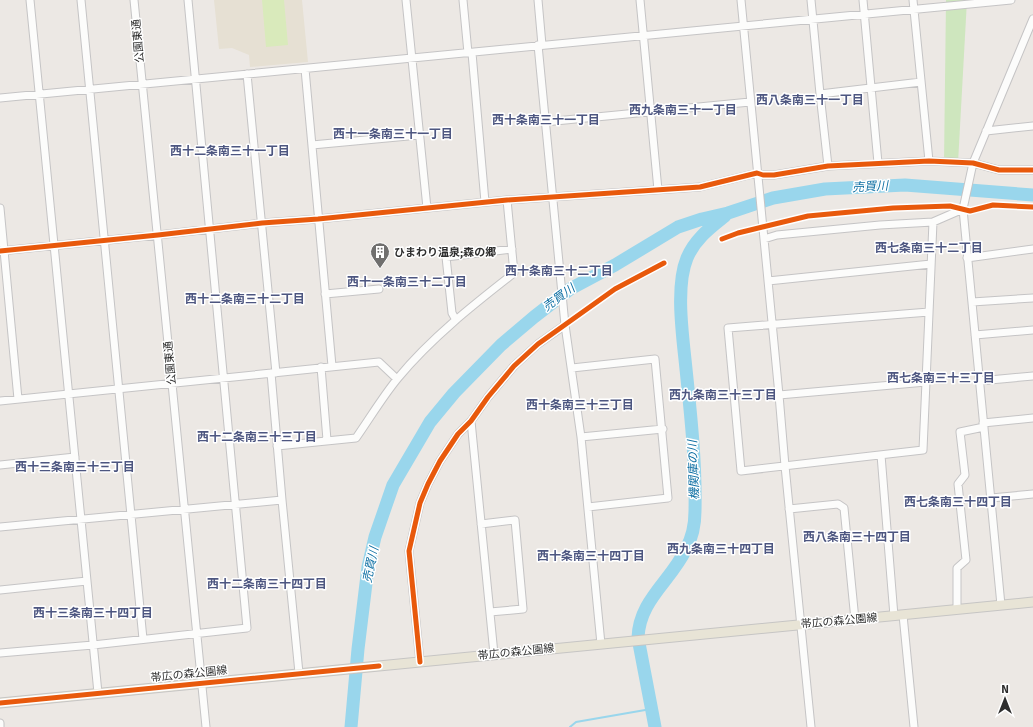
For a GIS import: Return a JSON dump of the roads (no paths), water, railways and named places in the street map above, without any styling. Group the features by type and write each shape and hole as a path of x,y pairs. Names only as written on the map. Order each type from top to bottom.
{"main road":[{"name":"帯広の森公園線","path":"0,703 1033,602"}],"street":[{"path":"30,0 98,693"},
{"path":"82,0 104,240 144,639"},
{"name":"公園東通","path":"134,0 206,727"},
{"path":"0,653 93,645 247,628 234,504 188,0"},
{"path":"406,0 426,208"},
{"path":"462,0 470,53 485,202"},
{"path":"538,0 546,122 560,275 581,436 601,644"},
{"path":"640,0 649,111 658,190"},
{"path":"741,0 811,727"},
{"path":"811,0 828,166"},
{"path":"863,0 878,163"},
{"path":"913,0 929,160"},
{"path":"0,98 1011,0"},
{"path":"1001,605 963,207 972,165 1033,19"},
{"path":"305,69 332,366"},
{"path":"247,74 262,223 274,373 277,446 299,673"},
{"path":"820,94 921,82"},
{"path":"546,122 750,102"},
{"path":"986,130 1033,126"},
{"path":"312,146 419,135"},
{"path":"2,251 262,223 318,219 485,202 700,187 757,173 774,176 828,166 929,160 999,170 1033,170"},
{"path":"277,446 356,438 397,379 412,362 456,320 514,273 507,200"},
{"path":"764,239 777,235 873,225 933,222 963,207"},
{"path":"0,208 2,251 18,399"},
{"path":"929,312 728,328 740,471 923,450 933,222"},
{"path":"456,320 452,313 446,257 512,249"},
{"path":"967,258 1033,250"},
{"path":"768,281 932,264"},
{"path":"325,294 379,289"},
{"path":"972,302 1033,298"},
{"path":"420,662 409,551 420,503 428,484 440,461 458,434 472,421 488,397 514,366 565,322"},
{"path":"975,335 1033,330"},
{"path":"572,368 655,359 663,429 668,498 588,506"},
{"path":"0,401 379,362 397,379"},
{"path":"321,367 327,440"},
{"path":"979,381 1033,376"},
{"path":"779,395 926,382"},
{"path":"957,609 957,568 966,560 958,484 965,475 960,432 983,425 1033,418"},
{"path":"472,421 494,654"},
{"path":"581,436 663,429"},
{"path":"881,455 899,615 914,727"},
{"path":"0,465 75,457"},
{"path":"991,498 1033,494"},
{"path":"0,527 282,500"},
{"path":"789,509 838,504 844,508 855,620"},
{"path":"481,524 515,520 523,609 490,612"},
{"path":"0,590 87,581"}],"waterway":[{"name":"売買川","path":"351,727 358,649 368,567 375,537 393,485 430,422 454,393 501,345 534,317 570,289 615,265 678,227 702,219 728,213 773,198 825,189 905,185 1033,195"},
{"name":"機関庫の川","path":"655,727 638,638 640,625 650,602 680,560 686,549 694,525 695,516 694,458 682,328 681,283 683,270 690,251 703,234 725,216"},
{"path":"570,727 576,722 651,709"}],"place":[{"name":"ひまわり温泉;森の郷","path":"380,269"}],"district":[{"name":"西八条南三十一丁目","path":"810,100"},
{"name":"西九条南三十一丁目","path":"683,110"},
{"name":"西十条南三十一丁目","path":"546,120"},
{"name":"西十一条南三十一丁目","path":"393,134"},
{"name":"西十二条南三十一丁目","path":"230,151"},
{"name":"西七条南三十二丁目","path":"929,248"},
{"name":"西十条南三十二丁目","path":"559,271"},
{"name":"西十一条南三十二丁目","path":"407,282"},
{"name":"西十二条南三十二丁目","path":"245,299"},
{"name":"西七条南三十三丁目","path":"941,378"},
{"name":"西九条南三十三丁目","path":"723,395"},
{"name":"西十条南三十三丁目","path":"580,405"},
{"name":"西十二条南三十三丁目","path":"257,437"},
{"name":"西十三条南三十三丁目","path":"75,467"},
{"name":"西七条南三十四丁目","path":"958,502"},
{"name":"西八条南三十四丁目","path":"857,537"},
{"name":"西九条南三十四丁目","path":"721,549"},
{"name":"西十条南三十四丁目","path":"591,556"},
{"name":"西十二条南三十四丁目","path":"267,584"},
{"name":"西十三条南三十四丁目","path":"93,613"}]}
